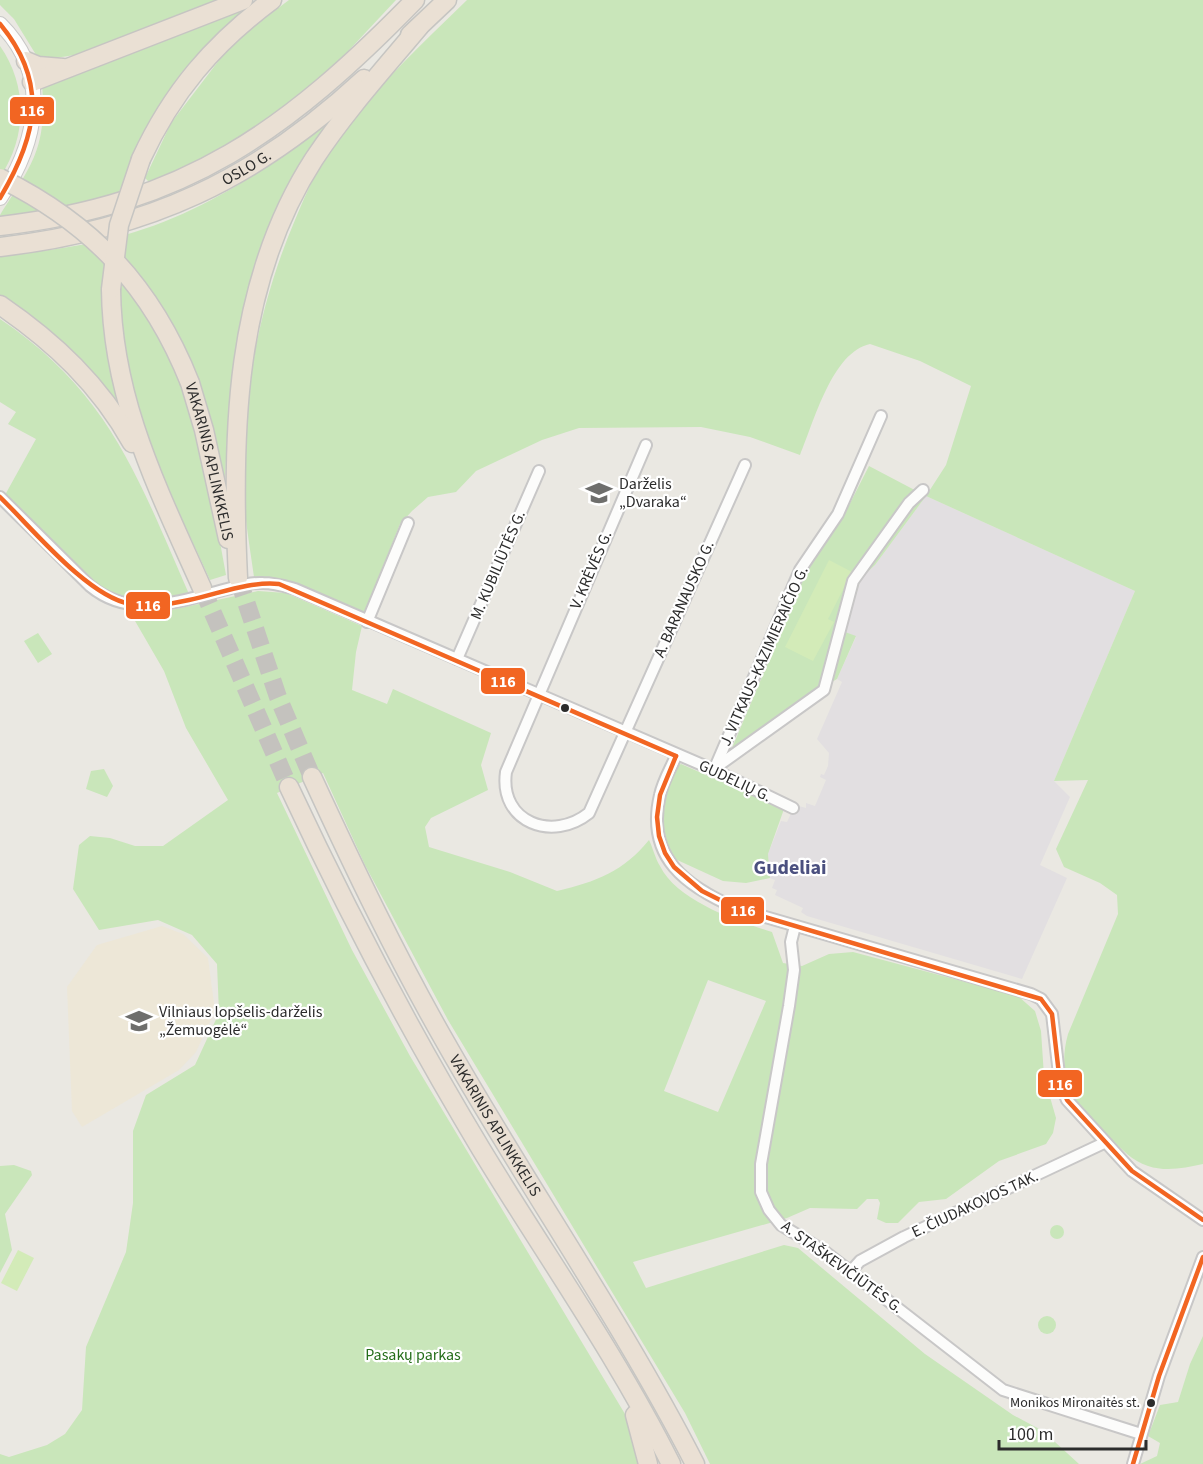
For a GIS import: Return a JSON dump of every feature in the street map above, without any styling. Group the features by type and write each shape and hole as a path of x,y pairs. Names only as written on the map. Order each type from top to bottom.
{"highway":[{"path":"32,82 243,0"},
{"path":"202,588 162,498 122,387 111,325 111,289 119,225 141,159 158,123 180,89 211,53 250,16 272,0"},
{"name":"OSLO G.","path":"0,226 76,216 109,207 191,175 234,153 276,126 314,95 353,62 415,0"},
{"name":"OSLO G.","path":"0,247 92,233 158,212 209,189 278,148 354,88 447,0"},
{"name":"VAKARINIS APLINKKELIS","path":"2,188 47,203 70,219 129,274 168,333 190,383 204,430 238,578 234,499 239,387 255,304 270,255 288,210 314,160 354,105 419,27"},
{"path":"26,61 38,66 70,68"},
{"path":"0,305 61,352 94,387 124,429 162,498"},
{"name":"VAKARINIS APLINKKELIS","path":"312,777 381,922 441,1036 641,1364 695,1464"},
{"name":"VAKARINIS APLINKKELIS","path":"290,787 353,921 401,1012 482,1150 622,1377 671,1464"},
{"path":"622,1377 648,1464"}],"street":[{"path":"0,24 18,45 26,61 32,82 31,135 20,166 2,188"},
{"name":"J. VITKAUS-KAZIMIERAIČIO G.","path":"716,766 800,570 838,514 882,416"},
{"name":"V. KRĖVĖS G.","path":"623,733 589,813 577,822 550,828 534,824 516,813 507,795 505,780 537,696 646,445"},
{"name":"A. BARANAUSKO G.","path":"623,733 745,465"},
{"name":"M. KUBILIŪTĖS G.","path":"457,659 539,471"},
{"path":"716,766 740,752 824,690 853,581 909,503 922,490"},
{"name":"GUDELIŲ G.","path":"0,497 103,597 117,602 152,606 171,604 261,582 295,589 676,756 716,766 793,808"},
{"path":"367,622 408,524"},
{"path":"676,756 660,793 657,813 660,843 673,867 696,889 714,899 795,926 1031,994 1041,999 1054,1023 1062,1091 1074,1109 1132,1172 1203,1220"},
{"name":"A. STAŠKEVIČIŪTĖS G.","path":"795,926 791,942 794,970 761,1164 761,1192 769,1210 781,1225 851,1271 1003,1390 1141,1434"},
{"name":"E. ČIUDAKOVOS TAK.","path":"851,1271 860,1261 904,1237 1104,1143"},
{"path":"1133,1464 1180,1315 1203,1257"}],"shaded area":[{"path":"926,496 1135,591 1054,781 1070,797 1040,865 1067,878 1022,979 807,916 801,912 803,908 775,895 777,890 772,888 775,880 770,878 768,854 781,821 787,822 795,805 806,808 806,803 815,806 826,780 820,777 821,774 824,775 828,766 829,753 817,739 842,682 837,679 856,637 845,632 861,578 875,565"},
{"name":"Vilniaus lopšelis-darželis „Žemuogėlė“","path":"162,926 183,934 208,958 215,1011 196,1052 179,1070 82,1127 72,1111 67,987 97,945"}],"green space":[{"path":"0,0 222,0 106,47 59,57 38,58 14,19 0,5"},
{"path":"289,0 396,0 337,63 294,101 218,152 151,184 145,178 171,123 233,42"},
{"path":"467,0 1203,0 1203,1164 1162,1169 1137,1161 1123,1151 1088,1116 1079,1105 1067,1080 1064,1066 1068,1034 1118,914 1117,895 1100,883 1064,867 1056,849 1088,780 1054,781 1135,591 926,496 946,465 971,386 920,361 870,344 857,350 845,360 835,374 818,407 800,455 750,437 701,427 579,428 542,440 476,471 456,492 428,497 400,524 365,613 297,584 254,577 243,482 244,436 257,341 283,250 310,186 335,142 386,80"},
{"path":"250,4 182,72 145,132 118,194 69,209 0,219 0,215 29,168 40,140 42,84"},
{"path":"0,46 16,78 21,112 15,145 0,177"},
{"path":"327,123 301,166 279,210 261,255 248,301 231,396 225,495 204,399 188,352 163,308 122,255 105,261 124,416 0,296 0,256 92,243 135,232 165,221 194,209 250,178"},
{"path":"120,277 144,311 164,346 180,382 203,457 226,575 210,580 160,471 146,433 125,357 120,318"},
{"path":"0,319 38,347 69,377 95,408 117,441 136,476 189,594 146,600 125,598 104,590 5,495 36,439 8,424 16,412 0,402"},
{"path":"869,466 926,496 875,565 861,578 845,632 856,636 837,679 729,755 807,570 844,515"},
{"path":"829,560 852,572 828,619 834,622 813,661 785,647"},
{"name":"Pasakų parkas","path":"258,591 286,593 362,626 356,652 352,690 387,704 393,689 491,733 481,765 488,790 431,818 425,827 429,847 510,872 557,891 584,884 608,874 630,860 649,840 660,866 680,890 726,916 772,932 783,963 802,966 829,954 853,952 1018,996 1035,1011 1041,1031 1044,1076 1056,1118 1053,1133 1046,1144 999,1161 946,1199 919,1202 898,1223 886,1223 877,1219 880,1203 878,1199 867,1199 857,1209 810,1208 787,1218 633,1262 646,1288 784,1245 798,1248 925,1354 1013,1415 1043,1431 1079,1464 710,1464 685,1413 448,1020 365,865 323,773 277,793 352,950 410,1056 634,1429 642,1464 0,1464 0,1454 9,1457 47,1445 65,1434 82,1410 86,1347 126,1252 133,1203 133,1131 146,1095 195,1065 219,1013 217,964 192,935 158,920 99,930 73,889 79,845 90,836 110,838 135,846 163,846 228,800 186,728 164,671 131,614 153,614","holes":["708,980 766,1001 718,1112 664,1091"]},
{"path":"38,633 52,654 38,663 24,641"},
{"path":"681,764 784,809 768,854 770,878 746,883 723,881 675,859 667,843 662,820 664,799 676,767"},
{"path":"104,769 113,786 107,797 86,789 91,771"},
{"path":"14,1165 31,1171 32,1175 5,1214 12,1250 0,1273 0,1166"},
{"path":"1057,1225 1062,1227 1064,1232 1062,1237 1057,1239 1052,1237 1050,1232 1052,1227"},
{"path":"18,1250 34,1258 17,1291 1,1283"},
{"path":"1047,1316 1053,1319 1056,1325 1053,1331 1047,1334 1041,1331 1038,1325 1041,1319"},
{"path":"1203,1336 1203,1464 1140,1464 1157,1456 1160,1443 1148,1436 1160,1405 1178,1402 1190,1364"}],"tunnel":[{"path":"238,578 278,697 312,777"},
{"path":"202,588 289,787"}],"transit line":[{"name":"116","path":"0,24 16,46 26,67 31,89 32,110 29,131 22,153 0,198"},
{"name":"116","path":"0,497 78,575 113,598 130,604 160,605 256,584 279,584 676,756"},
{"name":"116","path":"676,756 660,795 657,817 659,836 665,853 674,867 702,891 738,909 1041,999 1052,1014 1060,1083 1067,1100 1132,1171 1203,1220"},
{"name":"116","path":"1133,1464 1159,1376 1203,1257"}],"place":[{"name":"Darželis „Dvaraka“","path":"599,493"},
{"name":"Vilniaus lopšelis-darželis „Žemuogėlė“","path":"139,1021"},
{"name":"Monikos Mironaitės st.","path":"1151,1403"}],"district":[{"name":"Gudeliai","path":"790,868"}]}
